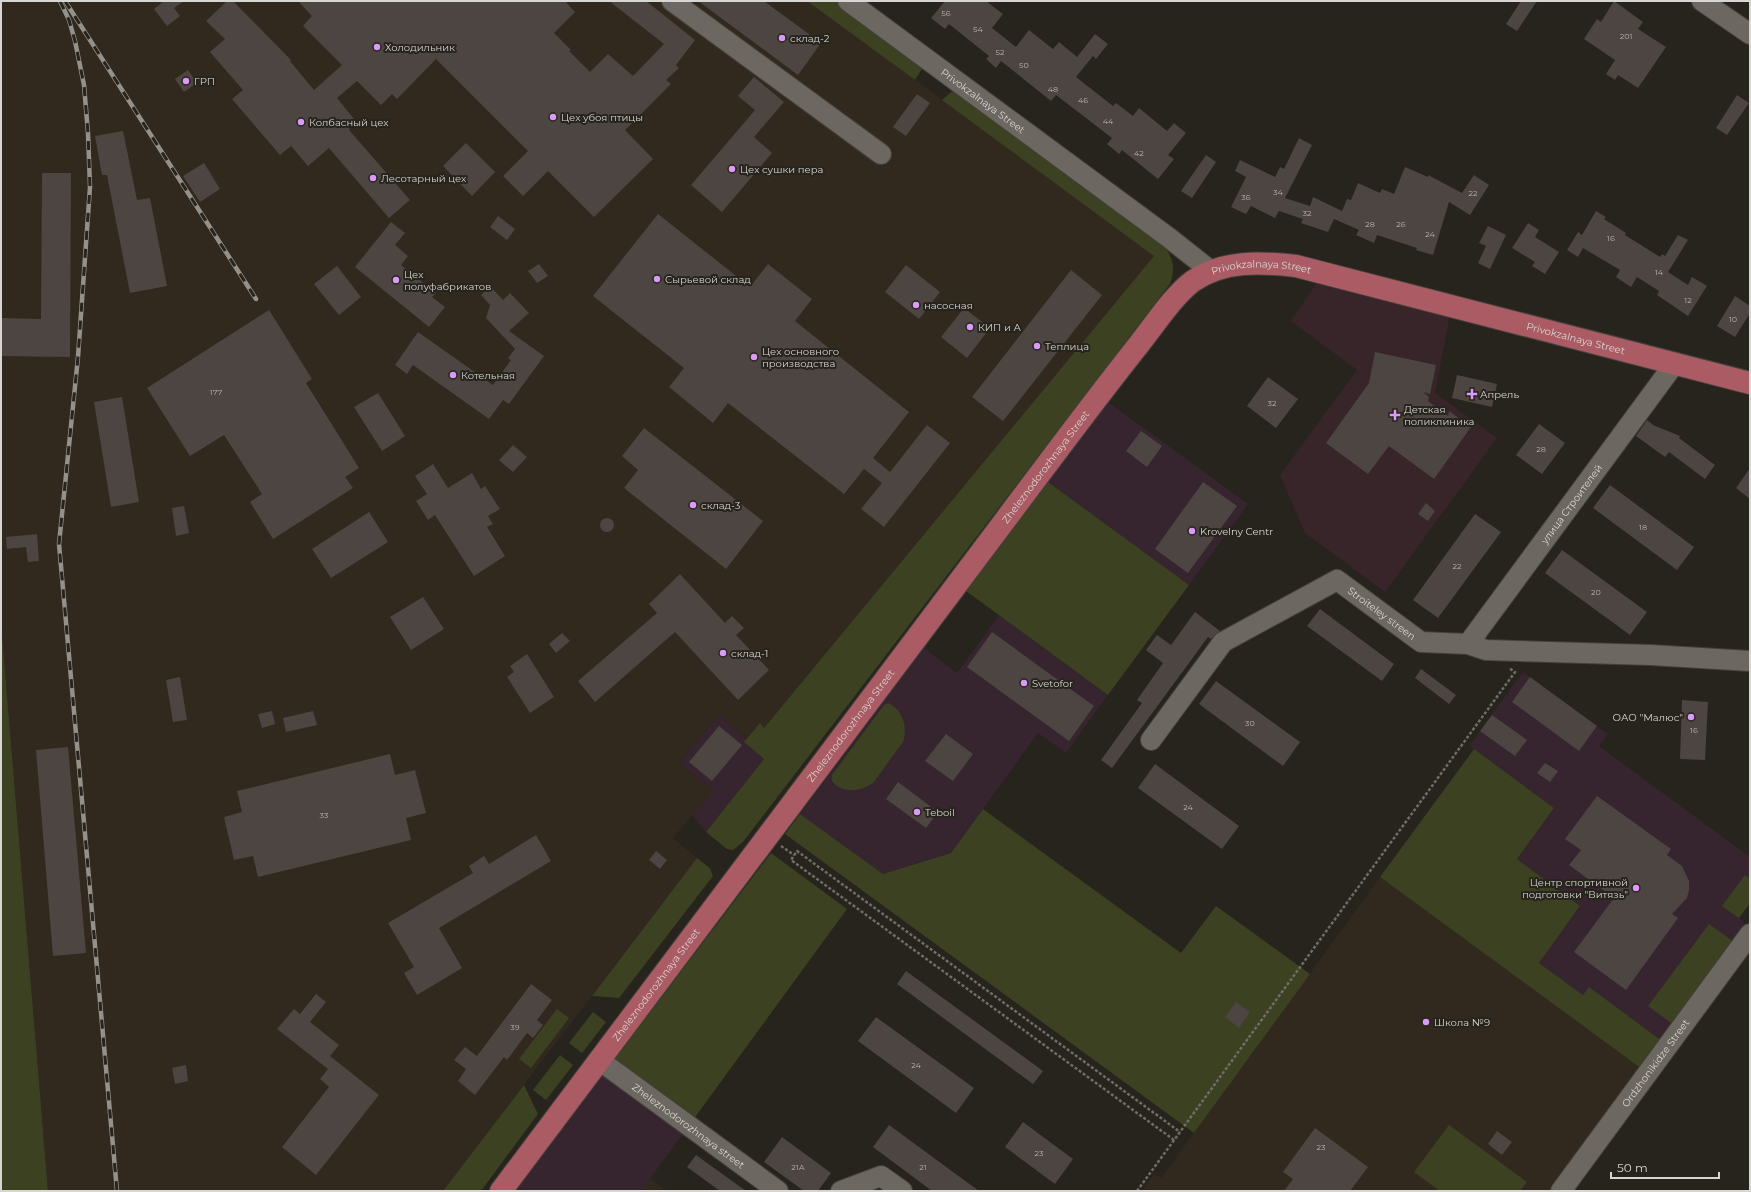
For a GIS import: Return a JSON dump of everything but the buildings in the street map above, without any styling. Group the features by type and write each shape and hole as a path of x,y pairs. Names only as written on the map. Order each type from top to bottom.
{"main road":[{"name":"Privokzalnaya Street","path":"1211,271 1240,264 1254,263 1296,266 1750,383"},
{"name":"Zheleznodorozhnaya Street","path":"501,1191 1112,379 1179,294 1196,279 1211,271"}],"street":[{"path":"672,1 881,154"},
{"name":"Privokzalnaya Street","path":"848,1 1168,237 1211,271"},
{"path":"1702,1 1750,34"},
{"name":"улица Строителей","path":"1477,647 1675,363"},
{"name":"Stroiteley streen","path":"1151,740 1223,642 1337,580 1421,642 1477,647 1750,662"},
{"name":"Ordzhonikidze Street","path":"1560,1191 1750,934"},
{"name":"Zheleznodorozhnaya street","path":"599,1060 778,1191"},
{"path":"841,1191 881,1176 902,1191"}],"path":[{"path":"1137,1191 1515,672 1477,647"},
{"path":"1174,1140 790,860 797,851 1180,1132"}],"shaded area":[{"path":"1,1 807,1 1155,255 764,728 760,724 747,739 719,715 679,763 713,790 673,838 697,858 443,1191 48,1191 1,623"},
{"name":"Детская поликлиника","path":"1318,281 1450,314 1435,393 1497,438 1385,592 1305,533 1280,475 1357,370 1291,321"},
{"path":"1108,402 1248,504 1189,585 1048,482"},
{"path":"999,615 1108,695 1066,753 1038,733 951,853 883,874 800,814 924,648 957,673"},
{"path":"1523,672 1608,734 1599,746 1750,857 1750,903 1739,918 1747,925 1662,1041 1590,988 1583,995 1539,963 1580,906 1517,859 1554,808 1469,746"},
{"path":"719,715 747,739 744,742 764,759 706,832 692,815 713,790 679,763"},
{"name":"Школа №9","path":"1380,877 1642,1069 1553,1191 1142,1191 1154,1174 1161,1178"},
{"path":"605,1072 685,1131 641,1191 515,1191"},
{"path":"650,1178 667,1191 641,1191"}],"green space":[{"path":"807,1 837,1 921,62 922,69 915,80"},
{"path":"958,91 1164,245 1173,264 1172,278 1170,284 743,842 733,850 727,849 706,832 764,759 744,742 760,723 764,728 1154,256 942,100 951,92"},
{"path":"1048,482 1189,585 1108,695 966,591"},
{"path":"1,623 48,1191 1,1191"},
{"path":"888,703 901,714 905,731 903,742 873,783 857,790 846,790 841,788 832,781 832,775 884,705"},
{"path":"1474,749 1554,808 1517,859 1580,906 1539,963 1583,995 1589,987 1662,1041 1642,1069 1380,877"},
{"path":"983,809 1181,953 1216,906 1310,974 1194,1133 785,834 800,814 883,874 951,853"},
{"path":"771,853 847,909 693,1120 613,1061"},
{"path":"697,858 710,868 713,876 619,998 592,996"},
{"path":"1745,875 1750,879 1750,903 1739,918 1722,906"},
{"path":"1709,924 1734,942 1674,1025 1648,1006"},
{"path":"557,1009 569,1018 531,1068 519,1059"},
{"path":"593,1012 606,1022 582,1053 569,1043"},
{"path":"560,1055 573,1065 546,1100 533,1090"},
{"path":"524,1085 538,1114 481,1191 443,1191"},
{"path":"1449,1125 1527,1182 1520,1191 1440,1191 1414,1172"}],"railway":[{"path":"60,1 69,20 84,85 90,187 78,357 59,544 117,1191"},
{"path":"65,1 256,299"}],"place":[{"name":"склад-2","path":"782,38"},
{"name":"Холодильник","path":"377,47"},
{"name":"ГРП","path":"186,81"},
{"name":"Цех убоя птицы","path":"553,117"},
{"name":"Колбасный цех","path":"301,122"},
{"name":"Цех сушки пера","path":"732,169"},
{"name":"Лесотарный цех","path":"373,178"},
{"name":"Сырьевой склад","path":"657,279"},
{"name":"Цех полуфабрикатов","path":"396,280"},
{"name":"насосная","path":"916,305"},
{"name":"КИП и А","path":"970,327"},
{"name":"Теплица","path":"1037,346"},
{"name":"Цех основного производства","path":"754,357"},
{"name":"Котельная","path":"453,375"},
{"name":"Апрель","path":"1472,394"},
{"name":"Детская поликлиника","path":"1395,415"},
{"name":"склад-3","path":"693,505"},
{"name":"Krovelny Centr","path":"1192,531"},
{"name":"склад-1","path":"723,653"},
{"name":"Svetofor","path":"1024,683"},
{"name":"ОАО \"Малюс\"","path":"1691,717"},
{"name":"Teboil","path":"917,812"},
{"name":"Центр спортивной подготовки \"Витязь\"","path":"1636,888"},
{"name":"Школа №9","path":"1426,1022"}]}
